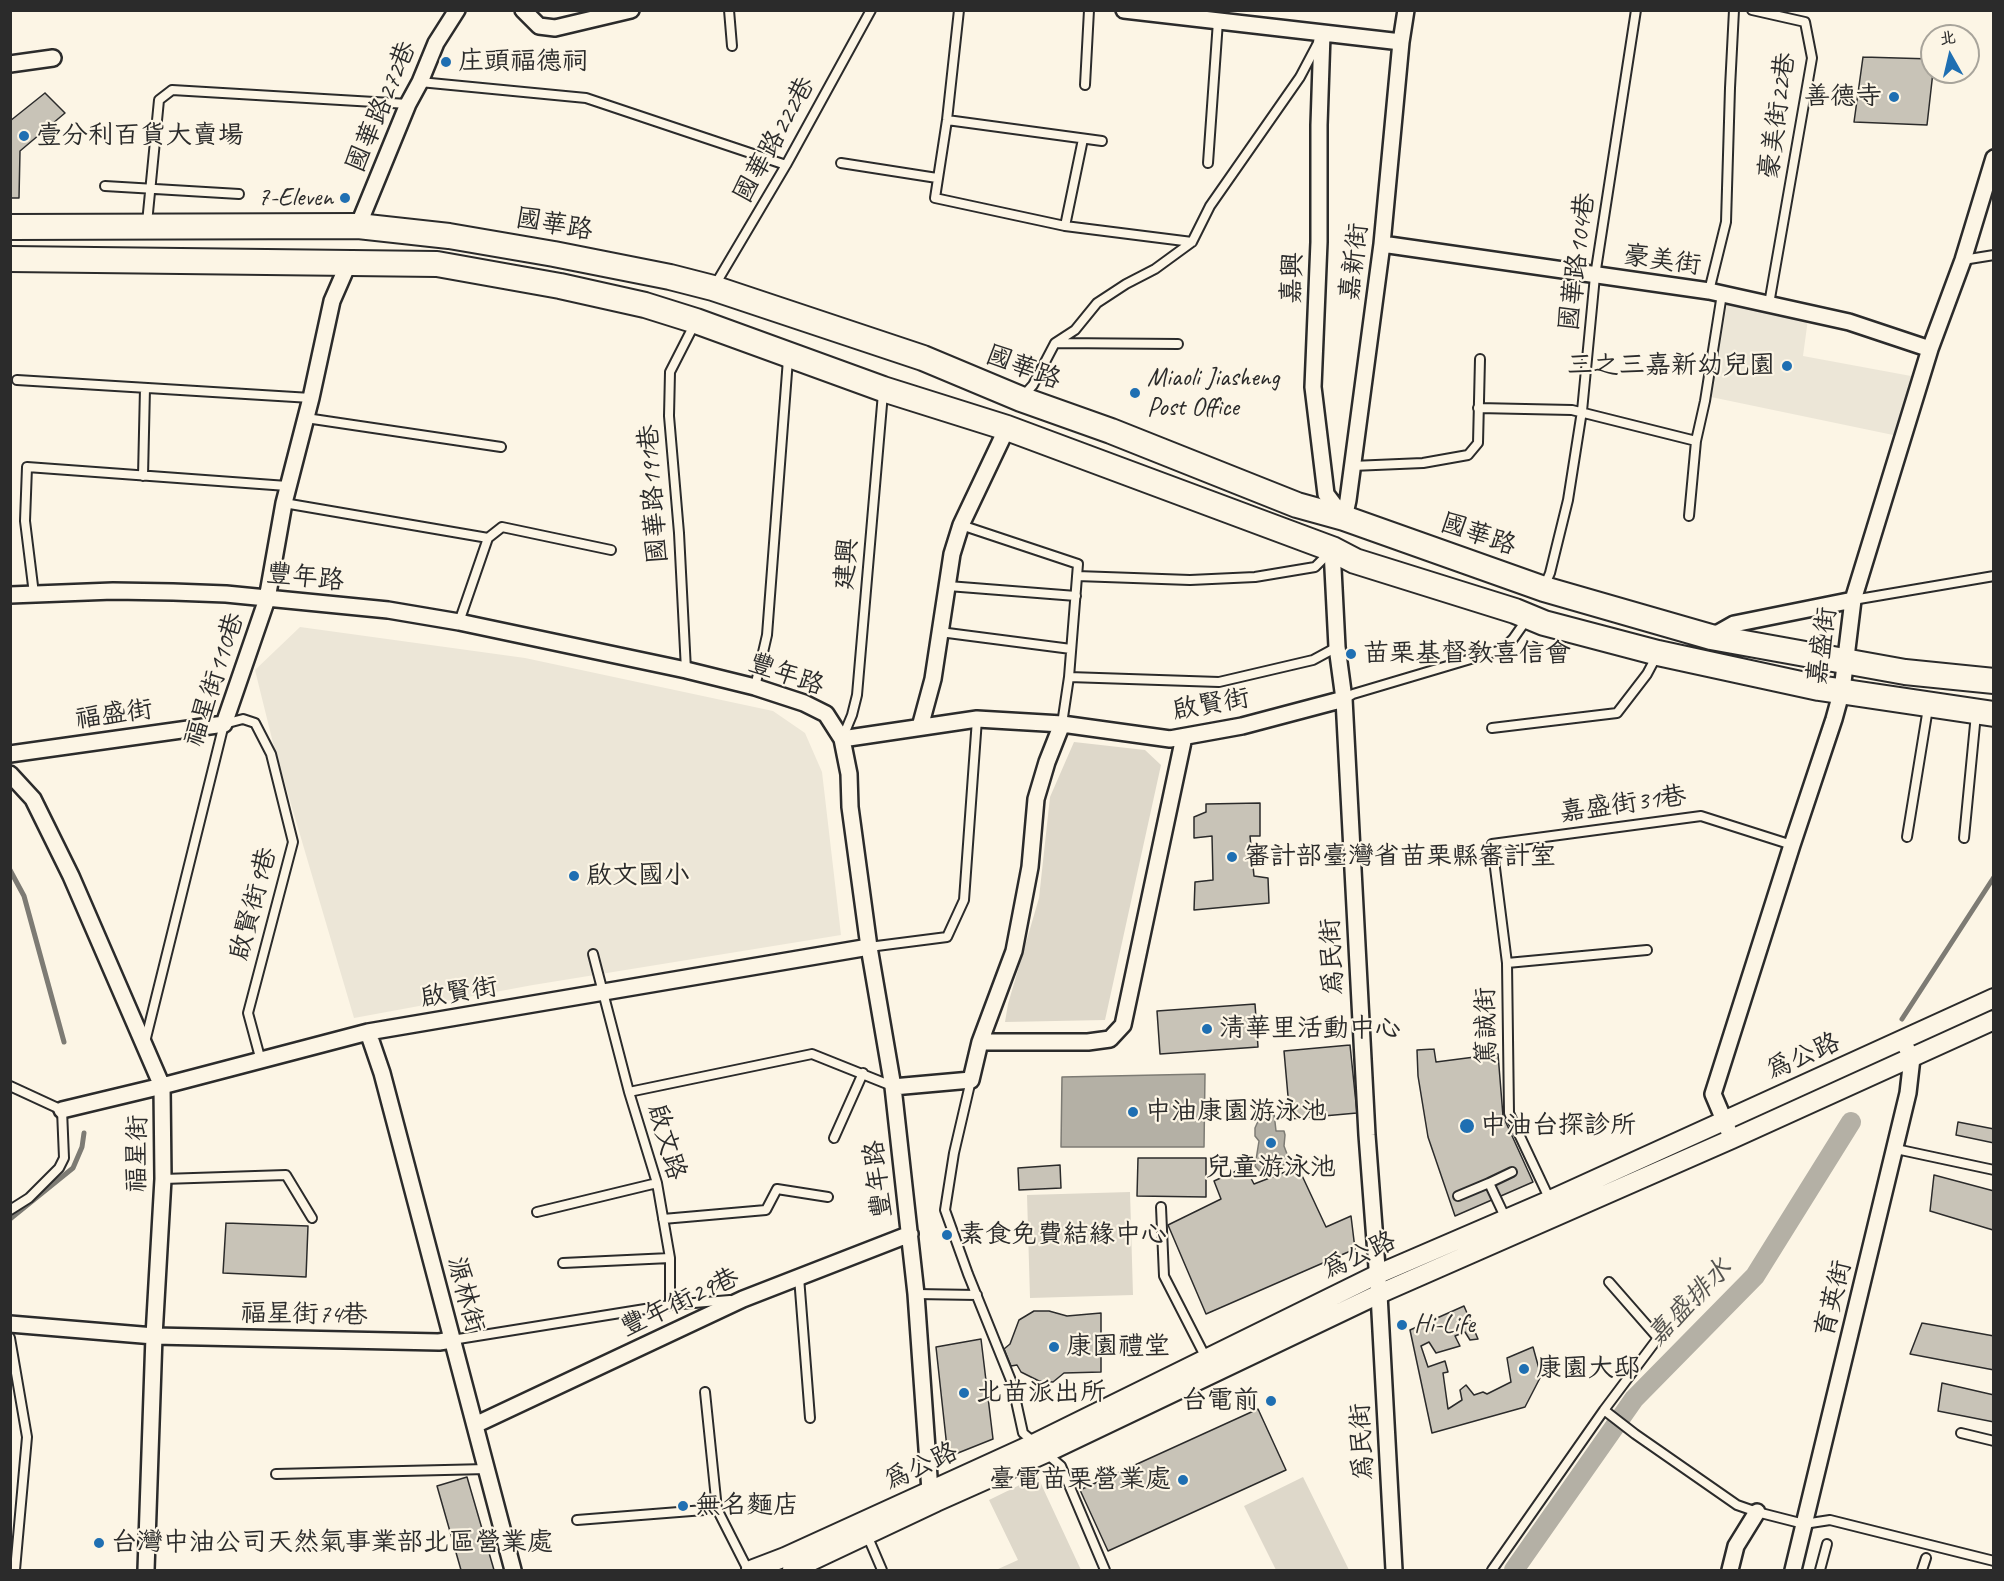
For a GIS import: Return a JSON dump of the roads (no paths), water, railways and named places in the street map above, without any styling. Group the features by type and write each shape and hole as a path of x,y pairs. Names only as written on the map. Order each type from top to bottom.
{"main road":[{"name":"國華路","path":"10,227 358,226 449,236 670,277 713,288 923,358 1021,399 1111,431 1297,505 1344,518 1544,589 1711,637 1905,672 1994,681"},
{"path":"349,262 358,226"},
{"path":"10,259 437,264 560,285 645,305 696,321 883,389 1007,428 1332,549 1355,561 1502,607 1544,623 1658,653 1819,688 1985,713"},
{"path":"696,321 713,288"},
{"path":"1007,428 1021,399"},
{"path":"1332,549 1344,518"},
{"path":"1528,617 1544,589"}],"street":[{"name":"國華路272巷","path":"358,226 408,104 436,43 456,10"},
{"path":"523,10 539,26 555,28 631,10"},
{"path":"1124,10 1401,42"},
{"name":"嘉新街","path":"1344,518 1382,244 1406,10"},
{"name":"嘉興","path":"1322,34 1319,242 1313,387 1326,494 1344,518"},
{"path":"10,64 53,58"},
{"name":"嘉盛街","path":"1732,1139 1713,1094 1834,719 1842,690 1853,600 1929,349 1963,260 1994,158"},
{"name":"豪美街","path":"1382,244 1715,293 1850,321 1929,349"},
{"name":"福星街110巷","path":"224,724 267,599 287,486 311,398 332,301 349,262"},
{"path":"920,727 933,680 952,554 961,525 1007,428"},
{"name":"為民街","path":"1332,549 1337,647 1344,699 1394,1570"},
{"name":"豐年路","path":"10,595 173,592 226,594 388,610 459,621 686,670 755,687 804,703 826,714 842,739 849,774 850,807 869,947 893,1087 916,1294 933,1496"},
{"path":"1711,637 1734,624 1853,600"},
{"name":"啟賢街","path":"842,739 977,719 1062,724 1170,739 1242,726 1344,699"},
{"name":"福盛街","path":"10,754 224,724"},
{"path":"893,1087 971,1080 980,1042 1014,951 1030,867 1036,799 1062,724"},
{"path":"980,1042 1088,1042 1110,1039 1123,1025 1184,736"},
{"name":"福星街","path":"10,774 33,799 71,876 162,1086 163,1179 154,1336 146,1570"},
{"name":"啟賢街","path":"62,1110 368,1032 869,947"},
{"name":"為公路","path":"1210,1366 1376,1275 1550,1200 1994,998"},
{"name":"為公路","path":"791,1567 933,1496 1040,1448 1210,1366 1557,1217 1994,1020"},
{"name":"源林街","path":"368,1032 382,1073 513,1570"},
{"path":"1902,1040 1912,1058"},
{"name":"育英街","path":"1793,1570 1896,1149 1908,1093 1912,1058"},
{"path":"1550,1200 1557,1217"},
{"name":"豐年街29巷","path":"475,1425 743,1299 910,1234"},
{"name":"福星街74巷","path":"10,1324 154,1336 452,1340"},
{"name":"為公路","path":"749,1570 791,1567 867,1535 933,1496"},
{"path":"1730,1570 1736,1546 1757,1512"}],"lane":[{"path":"729,10 732,46"},
{"name":"國華路222巷","path":"713,288 786,165 872,10"},
{"path":"958,10 947,120 935,198 1065,226 1192,242"},
{"path":"1085,85 1089,10"},
{"name":"國華路104巷","path":"1544,589 1568,500 1582,411 1595,276 1636,10"},
{"path":"1689,516 1696,441 1706,401 1715,293 1726,222 1734,10"},
{"name":"豪美街22巷","path":"1752,10 1805,22 1812,58 1769,304"},
{"path":"1208,163 1218,21"},
{"path":"1021,399 1033,385 1055,343 1075,330 1097,303 1155,269 1192,242 1210,206 1300,77 1322,34"},
{"path":"420,82 586,98 786,165"},
{"path":"147,227 159,100 172,90 408,104"},
{"path":"947,120 1102,141"},
{"path":"1065,226 1083,139"},
{"path":"841,163 937,178"},
{"path":"105,186 239,194"},
{"path":"1963,260 1994,255"},
{"name":"國華路191巷","path":"686,670 679,533 669,416 670,372 696,321"},
{"path":"1055,343 1178,344"},
{"path":"755,687 767,634 788,354"},
{"path":"1352,466 1422,463 1468,455 1478,443 1480,359"},
{"path":"17,380 311,398"},
{"path":"143,476 145,388"},
{"name":"建興","path":"842,739 857,695 883,389"},
{"path":"1478,408 1582,411 1696,441"},
{"path":"306,418 501,447"},
{"path":"34,594 25,521 27,467 287,486"},
{"path":"284,503 488,538"},
{"path":"961,525 1078,564 1069,677 1062,724"},
{"path":"459,621 488,538 501,527 611,550"},
{"path":"1077,576 1190,580 1255,577 1315,567 1332,549"},
{"path":"1853,600 1994,576"},
{"path":"948,586 1076,596"},
{"name":"啟賢街","path":"1344,699 1353,694 1502,650 1513,639 1528,617"},
{"path":"940,632 1071,649"},
{"path":"1069,677 1219,682 1313,660 1337,647"},
{"path":"1492,728 1617,713 1647,674 1658,653"},
{"path":"1907,837 1929,705"},
{"path":"1964,838 1985,713"},
{"name":"啟賢街9巷","path":"224,724 243,719 255,723 271,754 293,842 248,1013 261,1061"},
{"path":"869,947 947,937 964,900 977,719"},
{"name":"福星街110巷","path":"144,1043 224,724"},
{"name":"嘉盛街31巷","path":"1492,844 1701,816 1792,845"},
{"name":"篤誠街","path":"1492,844 1507,963 1509,1113 1550,1200"},
{"path":"1507,963 1647,950"},
{"name":"啟文路","path":"593,954 629,1092 657,1183 670,1258 670,1305"},
{"path":"629,1092 812,1054 893,1087"},
{"path":"834,1138 863,1073"},
{"path":"971,1080 954,1154 945,1210 1012,1383 1023,1433 1061,1466 1105,1570"},
{"path":"10,1086 62,1110 64,1158 59,1168 29,1198 10,1210"},
{"path":"1896,1149 1994,1170"},
{"path":"1458,1196 1512,1172"},
{"path":"163,1179 286,1175 312,1218"},
{"path":"1489,1182 1506,1219"},
{"path":"537,1212 657,1183"},
{"path":"663,1219 766,1210 777,1189 828,1197"},
{"path":"1161,1207 1164,1276 1210,1366"},
{"path":"563,1263 670,1258"},
{"path":"799,1277 810,1418"},
{"path":"1492,1570 1604,1410 1658,1338 1609,1282"},
{"path":"916,1294 977,1295"},
{"path":"452,1340 670,1305 743,1299"},
{"path":"10,1338 27,1437 15,1570"},
{"path":"705,1392 717,1509 749,1570"},
{"path":"1604,1410 1737,1505 1804,1524 1830,1520 1994,1561"},
{"path":"1961,1433 1994,1441"},
{"path":"276,1474 486,1469"},
{"path":"577,1520 717,1509"},
{"path":"867,1535 882,1570"},
{"path":"1820,1570 1827,1544"},
{"path":"1923,1570 1926,1558"}],"waterway":[{"path":"10,870 24,896 64,1042"},
{"name":"嘉盛排水","path":"1902,1019 1994,877"},
{"name":"嘉盛排水","path":"1514,1570 1634,1399 1755,1276 1851,1122"},
{"path":"10,1219 73,1168 82,1147 84,1133"}],"place":[{"name":"庄頭福德祠","path":"446,62"},
{"name":"善德寺","path":"1894,97"},
{"name":"壹分利百貨大賣場","path":"24,136"},
{"name":"7-Eleven","path":"345,198"},
{"name":"三之三嘉新幼兒園","path":"1787,366"},
{"name":"Miaoli Jiasheng Post Office","path":"1135,393"},
{"name":"苗栗基督教喜信會","path":"1351,654"},
{"name":"審計部臺灣省苗栗縣審計室","path":"1232,857"},
{"name":"啟文國小","path":"574,876"},
{"name":"清華里活動中心","path":"1207,1029"},
{"name":"中油康園游泳池","path":"1133,1112"},
{"name":"中油台探診所","path":"1467,1126"},
{"name":"兒童游泳池","path":"1271,1143"},
{"name":"素食免費結緣中心","path":"947,1235"},
{"name":"Hi-Life","path":"1402,1325"},
{"name":"康園禮堂","path":"1054,1347"},
{"name":"康園大邸","path":"1524,1369"},
{"name":"北苗派出所","path":"964,1393"},
{"name":"台電前","path":"1271,1401"},
{"name":"臺電苗栗營業處","path":"1183,1480"},
{"name":"無名麵店","path":"683,1506"},
{"name":"台灣中油公司天然氣事業部北區營業處","path":"99,1543"}]}
